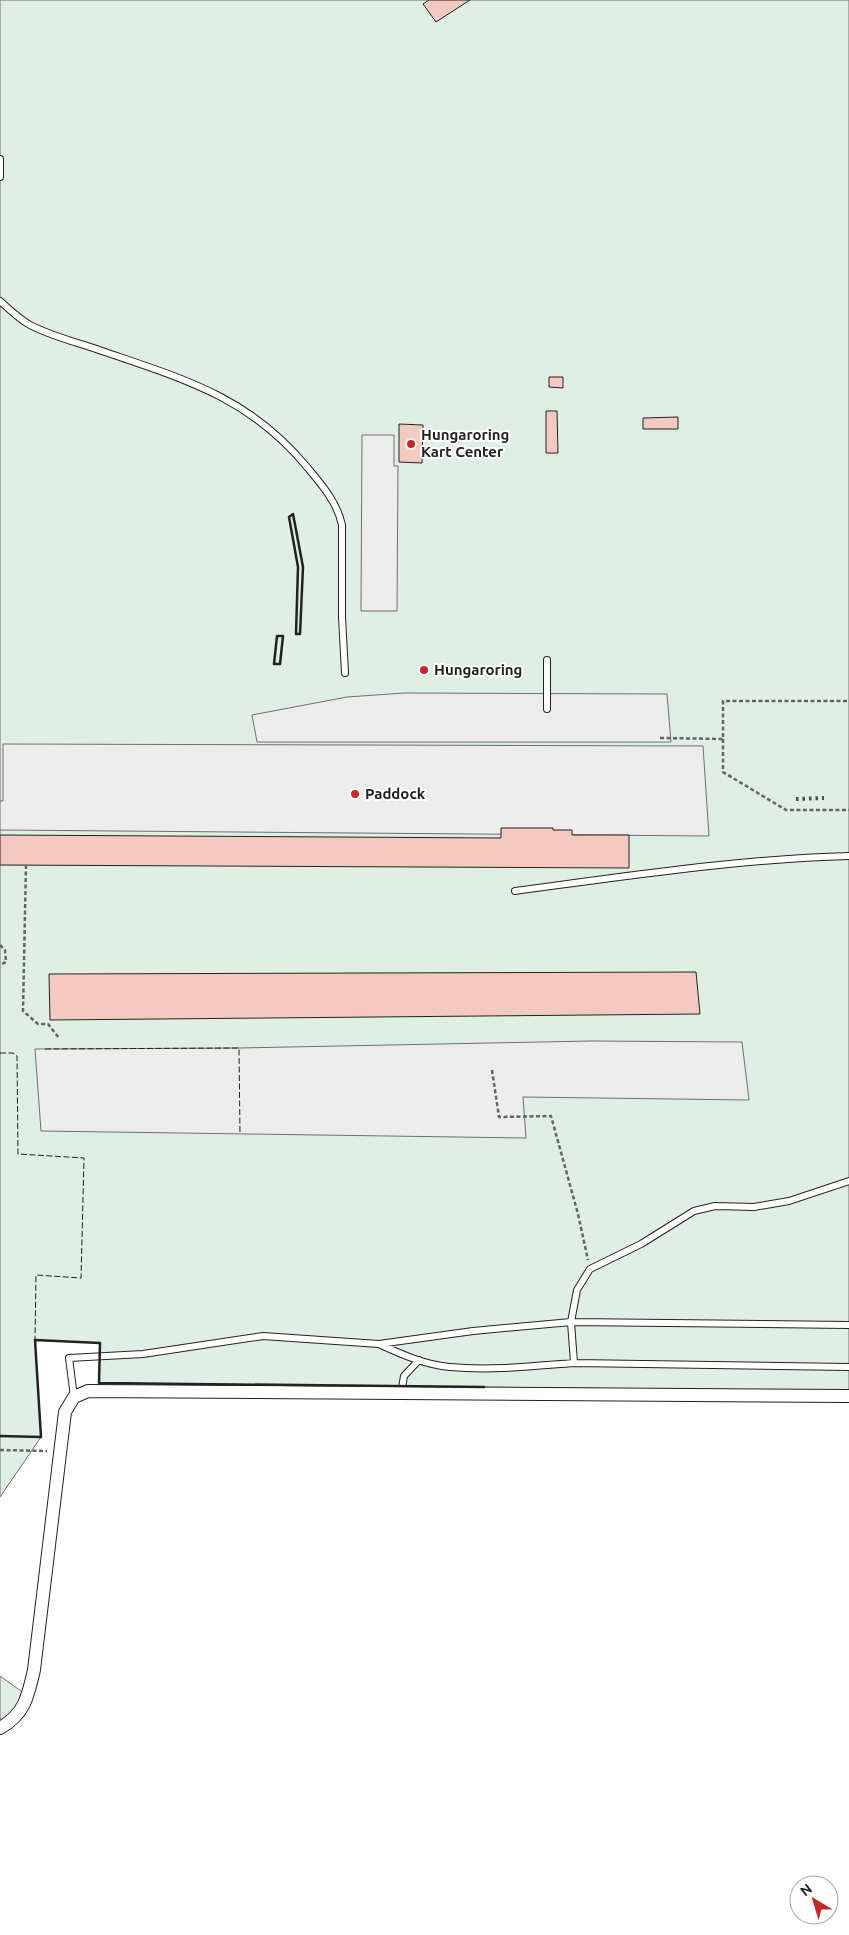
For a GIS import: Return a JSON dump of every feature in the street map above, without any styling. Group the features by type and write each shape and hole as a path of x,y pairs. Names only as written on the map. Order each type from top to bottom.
{"street":[{"path":"0,1728 14,1720 28,1696 34,1670 65,1412 74,1397 88,1391 849,1396"}],"lane":[{"path":"0,159 0,177"},
{"path":"0,301 28,324 174,376 233,402 274,432 297,456 339,510 342,525 342,617 345,673"},
{"path":"547,660 547,710"},
{"path":"515,891 708,865 779,858 849,856"},
{"path":"574,1363 571,1322 577,1290 590,1269 640,1244 694,1211 715,1206 754,1207 789,1201 849,1181"},
{"path":"74,1397 69,1358 144,1354 263,1336 379,1344 473,1331 571,1322 849,1325"},
{"path":"379,1344 419,1360 450,1367 530,1366 574,1363 849,1366"},
{"path":"402,1394 404,1376 419,1360"}],"path":[{"path":"849,701 723,701 723,772 786,810 849,810"},
{"path":"660,738 723,739"},
{"path":"26,865 23,1010 38,1024 48,1024 59,1038"},
{"path":"0,945 5,950 6,962 0,965"},
{"path":"492,1070 499,1117 551,1116 578,1214 590,1269"},
{"path":"0,1450 61,1451"}],"green space":[{"name":"Hungaroring","path":"0,0 849,0 849,1391 99,1383 100,1343 35,1340 41,1437 0,1497"},
{"path":"0,1676 28,1696 0,1728"}],"shaded area":[{"path":"362,435 394,435 394,466 398,466 397,611 361,611"},
{"path":"404,693 667,694 671,742 257,742 252,715 347,697"},
{"name":"Paddock","path":"3,744 703,746 709,836 0,830 0,801 3,801"},
{"path":"591,1041 742,1042 749,1100 523,1097 526,1138 41,1131 35,1049 239,1048"}],"building":[{"path":"429,0 470,0 436,22 423,4"},
{"path":"549,377 563,377 563,388 549,387"},
{"path":"546,411 557,411 558,453 546,453"},
{"path":"678,417 678,429 643,429 643,418"},
{"name":"Hungaroring Kart Center","path":"399,424 423,425 422,463 399,462"},
{"path":"501,828 553,828 553,830 572,830 572,835 629,835 629,868 0,865 0,835 501,838"},
{"path":"696,972 700,1014 50,1020 49,974"}],"hedge":[{"path":"796,799 824,798"}],"fence":[{"path":"45,1049 239,1048 240,1134"},
{"path":"0,1053 13,1053 17,1056 18,1154 84,1158 81,1278 36,1275 35,1340"},
{"path":"0,1436 41,1437 35,1340 100,1343 99,1383 484,1387"}],"wall":[{"path":"293,514 303,567 300,634 296,634 298,567 289,517 293,514"},
{"path":"277,636 283,636 280,664 274,664 277,636"},
{"path":"0,1436 41,1437 35,1340 100,1343 99,1383 484,1387"}],"place":[{"name":"Hungaroring Kart Center","path":"411,444"},
{"name":"Hungaroring","path":"424,670"},
{"name":"Paddock","path":"355,794"}]}
